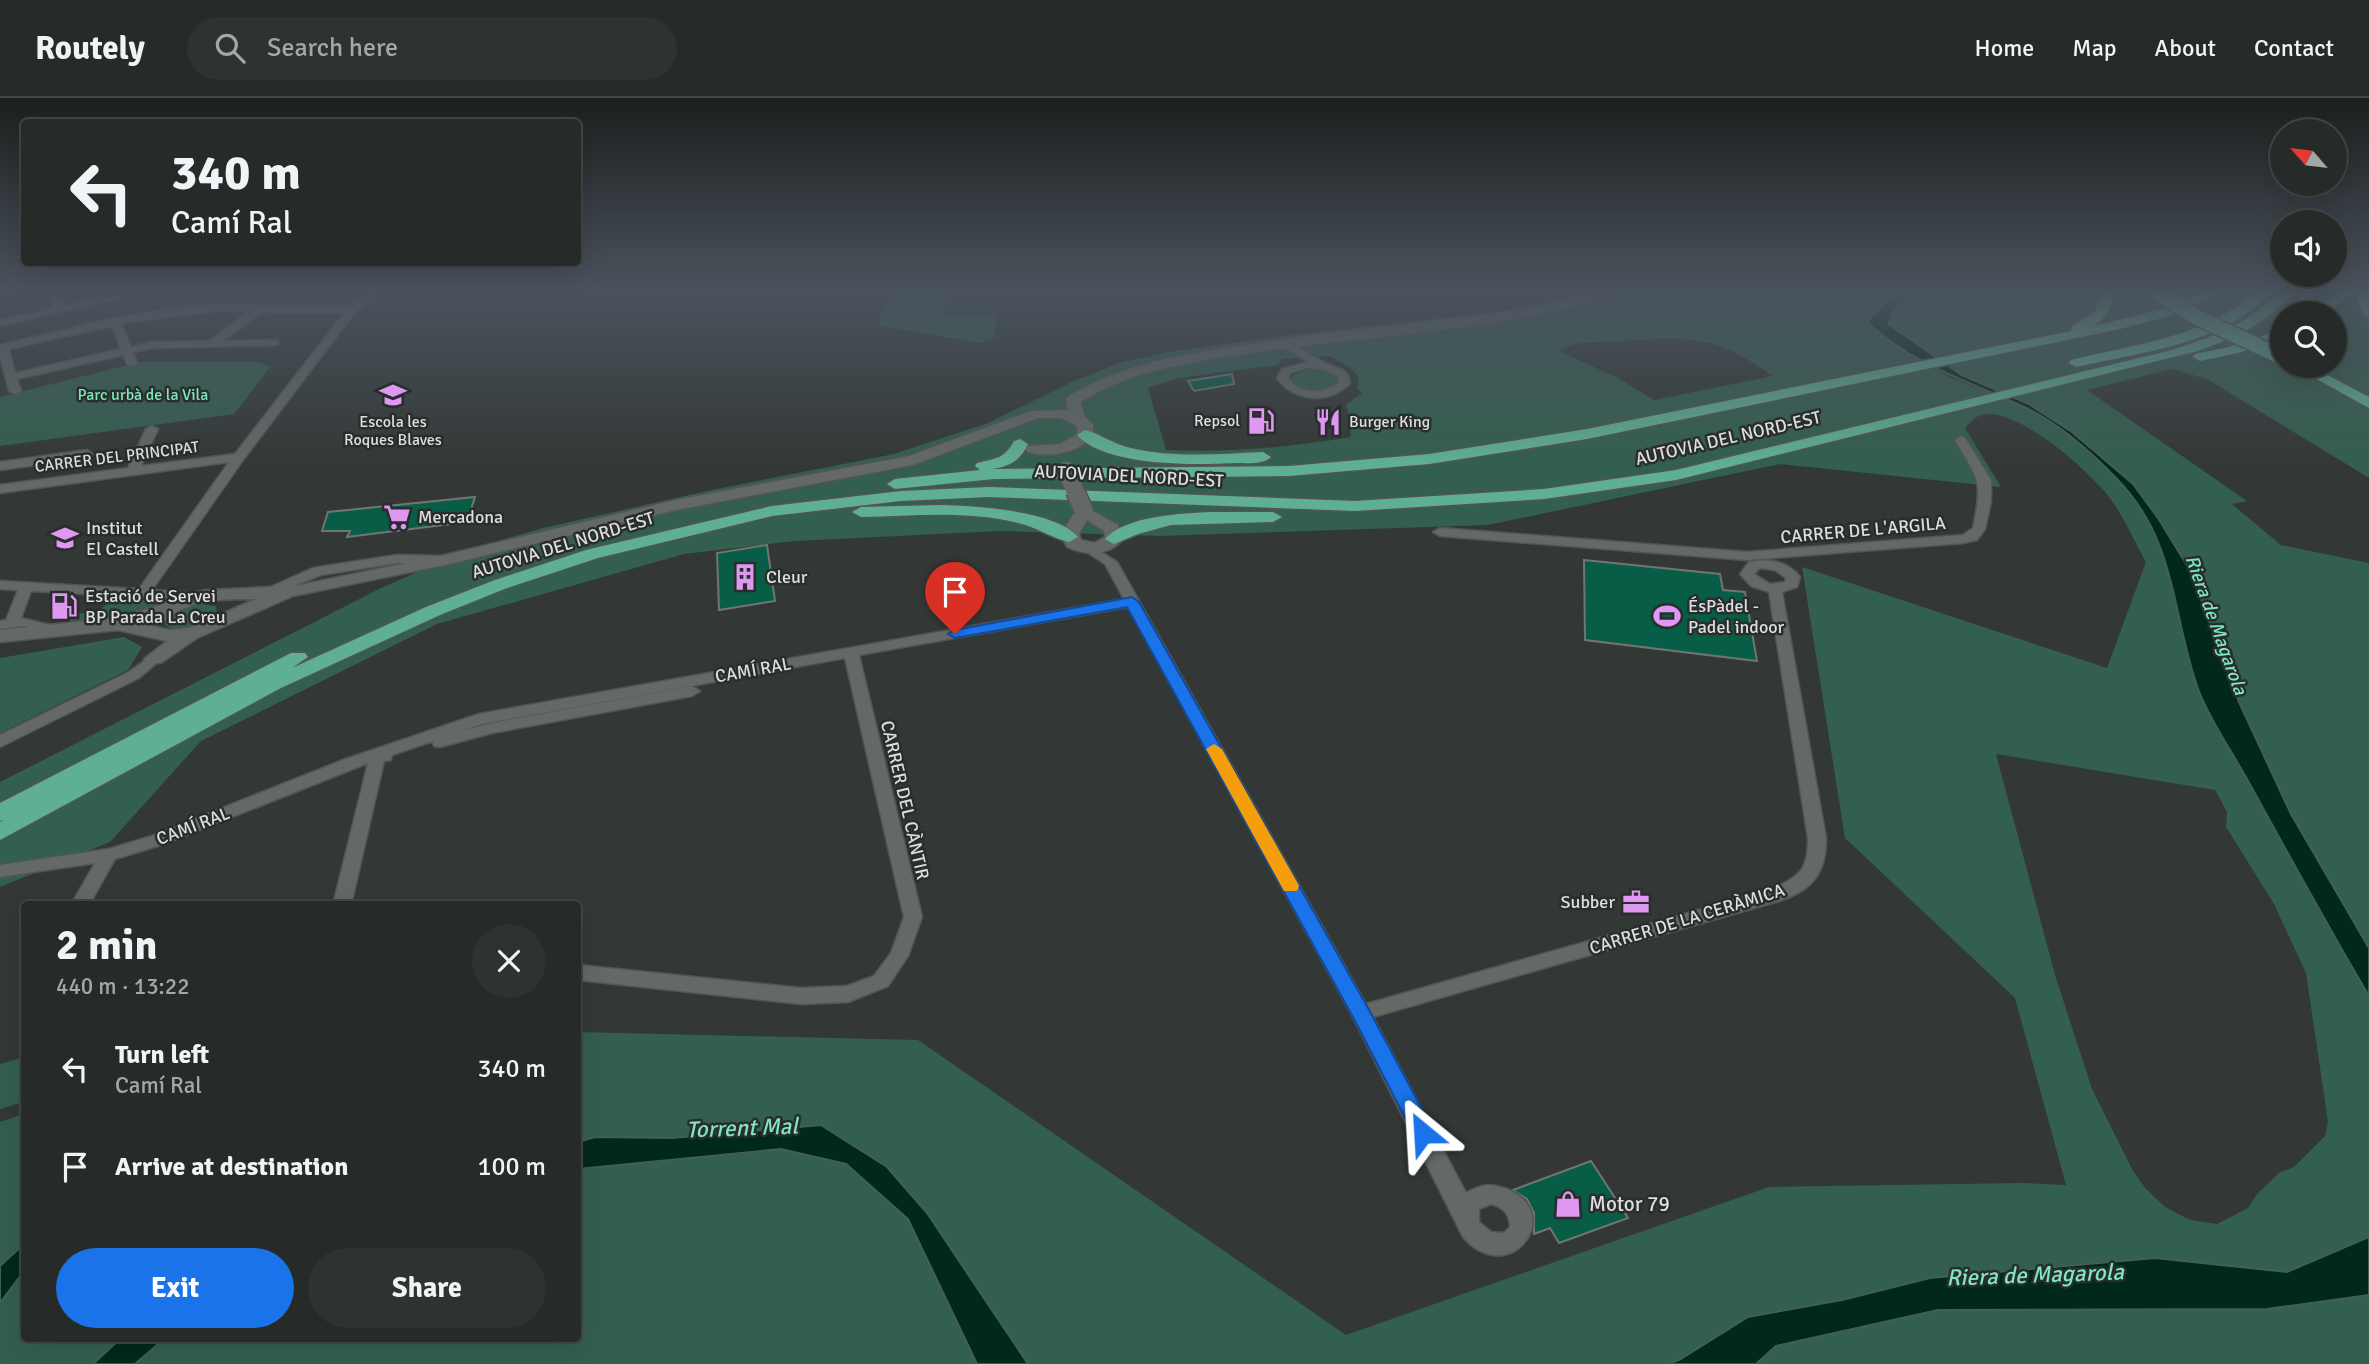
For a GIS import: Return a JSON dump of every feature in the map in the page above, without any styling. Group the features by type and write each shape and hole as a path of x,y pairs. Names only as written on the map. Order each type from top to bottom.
{"highway":[{"path":"893,485 947,477 994,474 1194,474 1352,467 1504,449 2003,348"},
{"name":"AUTOVIA DEL NORD-EST","path":"0,832 274,684 391,628 500,584 592,554 772,511 941,493 1102,495 1355,506 1544,494 1676,475 2132,348"},
{"name":"AUTOVIA DEL NORD-EST","path":"0,813 270,670 383,618 469,583 578,547 684,517 773,500 893,485 993,482 1366,494 1549,482 1656,464 2136,365 2192,348"},
{"path":"2172,354 2199,348"},
{"path":"2136,365 2216,354 2235,348"},
{"path":"2322,378 2369,403"},
{"path":"1078,440 1113,449 1165,456 1241,458 1370,452 1503,440 1775,394"},
{"path":"862,488 887,480 1000,463 1015,455 1022,445"},
{"path":"1110,535 1175,520 1447,512 1552,502 1676,475"},
{"path":"726,522 860,512 988,513 1076,525"}],"main road":[{"path":"4,628 49,629 118,624 209,597 288,592 445,560 676,505 914,460 1036,414 1076,388 1122,369 1247,348"},
{"path":"1077,418 1073,406 1076,397 1087,388 1118,375 1249,348"},
{"path":"1280,348 1289,349"},
{"path":"1036,414 1053,412 1077,418 1084,424 1065,466 1076,525 1076,545 1101,547 1110,535 1091,523 1076,525"},
{"path":"1017,422 1010,430 1022,445 1065,466"},
{"path":"959,444 992,439 1057,449 1078,440"},
{"path":"155,659 193,633 288,592"},
{"path":"209,597 228,600 230,607 217,622"},
{"path":"155,659 155,619 167,608"},
{"path":"118,624 156,632 193,633"}],"street":[{"path":"2,348 15,391"},
{"path":"12,377 140,348"},
{"path":"143,593 239,457 322,348"},
{"path":"1289,349 1343,375 1345,383 1341,387 1318,394 1288,387 1282,378 1291,368 1289,349"},
{"path":"127,350 132,363"},
{"path":"1291,368 1323,366"},
{"path":"133,471 152,429"},
{"name":"CARRER DE L'ARGILA","path":"1440,532 1759,556 1930,543 1972,537 1979,529 1985,501 1985,480 1961,440"},
{"path":"0,466 87,454"},
{"name":"CARRER DEL PRINCIPAT","path":"6,488 239,457"},
{"path":"6,488 28,462"},
{"path":"1110,535 1110,562"},
{"path":"1088,548 1110,562 1361,1013 1475,1234 1492,1245 1501,1245 1517,1239 1523,1224 1516,1207 1500,1196 1482,1195 1448,1181"},
{"path":"262,594 318,571 397,559 445,560"},
{"path":"0,585 209,597"},
{"path":"4,628 26,587"},
{"name":"CARRER DE LA CERÀMICA","path":"1361,1013 1779,894 1810,876 1817,858 1817,838 1775,589"},
{"path":"143,593 163,598 167,608"},
{"name":"CAMÍ RAL","path":"0,871 109,855 158,840 378,754 497,715 852,657 1132,602"},
{"name":"CARRER DEL CÀNTIR","path":"581,973 801,996 848,994 881,981 899,956 913,917 852,657"},
{"path":"0,742 134,675 155,659"},
{"path":"343,901 378,754"},
{"path":"82,901 109,855"},
{"path":"1467,1218 1470,1203 1482,1195"}],"green space":[{"path":"1195,348 1563,348 1557,350 1618,378 1654,400 1773,376 1725,348 1900,348 1951,378 2027,408 2071,437 2139,503 2163,550 2197,688 2369,996 2369,1237 2287,1272 2155,1258 1930,1278 1842,1300 1667,1364 1028,1364 927,1213 821,1125 672,1138 595,1137 581,1141 581,1032 918,1040 1346,1335 1769,1187 2024,1183 2066,1185 2015,998 1845,838 1802,567 2107,668 2146,562 2117,508 2082,468 2030,429 1996,415 1981,415 1965,428 2001,487 1780,464 1488,525 1159,536 1000,531 795,541 684,554 437,624 201,741 110,842 0,887 0,782 381,588 470,549 543,528 707,491 894,454 988,423 1072,382 1122,362","holes":["1331,356 1355,372 1358,377 1357,388 1362,393 1346,405 1351,437 1259,448 1166,450 1148,388 1178,378 1277,365 1283,359","1996,754 2215,790 2227,812 2226,827 2274,904 2306,973 2328,1122 2325,1136 2294,1167 2279,1173 2257,1194 2248,1208 2217,1224 2190,1220 2165,1207 2145,1188 2132,1169 2092,1089 2055,975"]},
{"path":"1922,348 2270,348 2270,378 2347,378 2347,348 2369,348 2369,478 2207,379 2172,369 2087,390 2247,501 2232,504 2281,545 2369,563 2369,948 2291,814 2134,484 2072,432 2029,404 1962,375"},
{"name":"Parc urbà de la Vila","path":"140,362 259,362 271,366 234,414 0,446 0,397"},
{"path":"1308,369 1331,373 1338,383 1333,387 1315,391 1291,383 1291,376"},
{"path":"94,598 160,601 146,613 122,619 75,623 69,621 74,615 101,609 108,603"},
{"path":"198,603 216,606 217,613 192,628 178,630 165,625 173,612"},
{"path":"124,637 142,647 128,670 0,733 0,658"},
{"path":"21,1058 21,1103 0,1109 0,1064"},
{"path":"21,1115 21,1247 0,1266 0,1122"},
{"path":"781,1149 846,1164 908,1219 977,1364 135,1364 161,1342 581,1342 581,1169"},
{"path":"21,1275 21,1342 117,1342 93,1364 0,1364 0,1303"},
{"path":"2369,1295 2369,1364 1756,1364 1776,1346 1938,1310 2267,1309"}],"water":[{"path":"1900,348 1923,348 1962,375 2029,404 2072,432 2133,484 2158,518 2191,572 2239,702 2291,814 2369,948 2369,996 2207,709 2189,658 2162,551 2136,502 2095,458 2049,421"},
{"path":"821,1125 887,1167 927,1213 1028,1364 977,1364 908,1219 846,1164 781,1149 581,1169 581,1141 595,1137 672,1138"},
{"name":"Riera de Magarola","path":"2369,1237 2369,1295 2267,1309 1938,1310 1776,1346 1756,1364 1667,1364 1679,1360 1748,1317 1842,1300 1930,1278 2155,1258 2287,1272"},
{"path":"21,1247 21,1275 0,1303 0,1266"},
{"path":"117,1342 161,1342 135,1364 93,1364"}],"building":[{"path":"1232,374 1234,384 1194,391 1188,381"},
{"name":"Mercadona","path":"475,497 467,522 347,537 350,531 322,531 328,512"},
{"name":"Cleur","path":"767,545 775,601 719,610 717,553"},
{"name":"ÉsPàdel - Padel indoor","path":"1584,560 1720,574 1723,590 1745,592 1757,661 1585,640"},
{"name":"Motor 79","path":"1591,1161 1628,1218 1559,1243 1550,1228 1534,1234 1534,1213 1527,1199 1513,1190"}],"slow traffic":[{"path":"1214,749 1290,886"}],"place":[{"name":"Escola les Roques Blaves","path":"393,395"},
{"name":"Repsol","path":"1261,421"},
{"name":"Burger King","path":"1328,422"},
{"name":"Mercadona","path":"397,517"},
{"name":"Institut El Castell","path":"65,538"},
{"name":"Cleur","path":"745,577"},
{"name":"Estació de Servei BP Parada La Creu","path":"64,606"},
{"name":"ÉsPàdel - Padel indoor","path":"1667,616"},
{"name":"Subber","path":"1636,902"},
{"name":"Motor 79","path":"1568,1204"}],"route":[{"path":"955,634 1132,602 1361,1013 1423,1133"}],"water label":[{"name":"Torrent Mal","path":"742,1128"}]}
